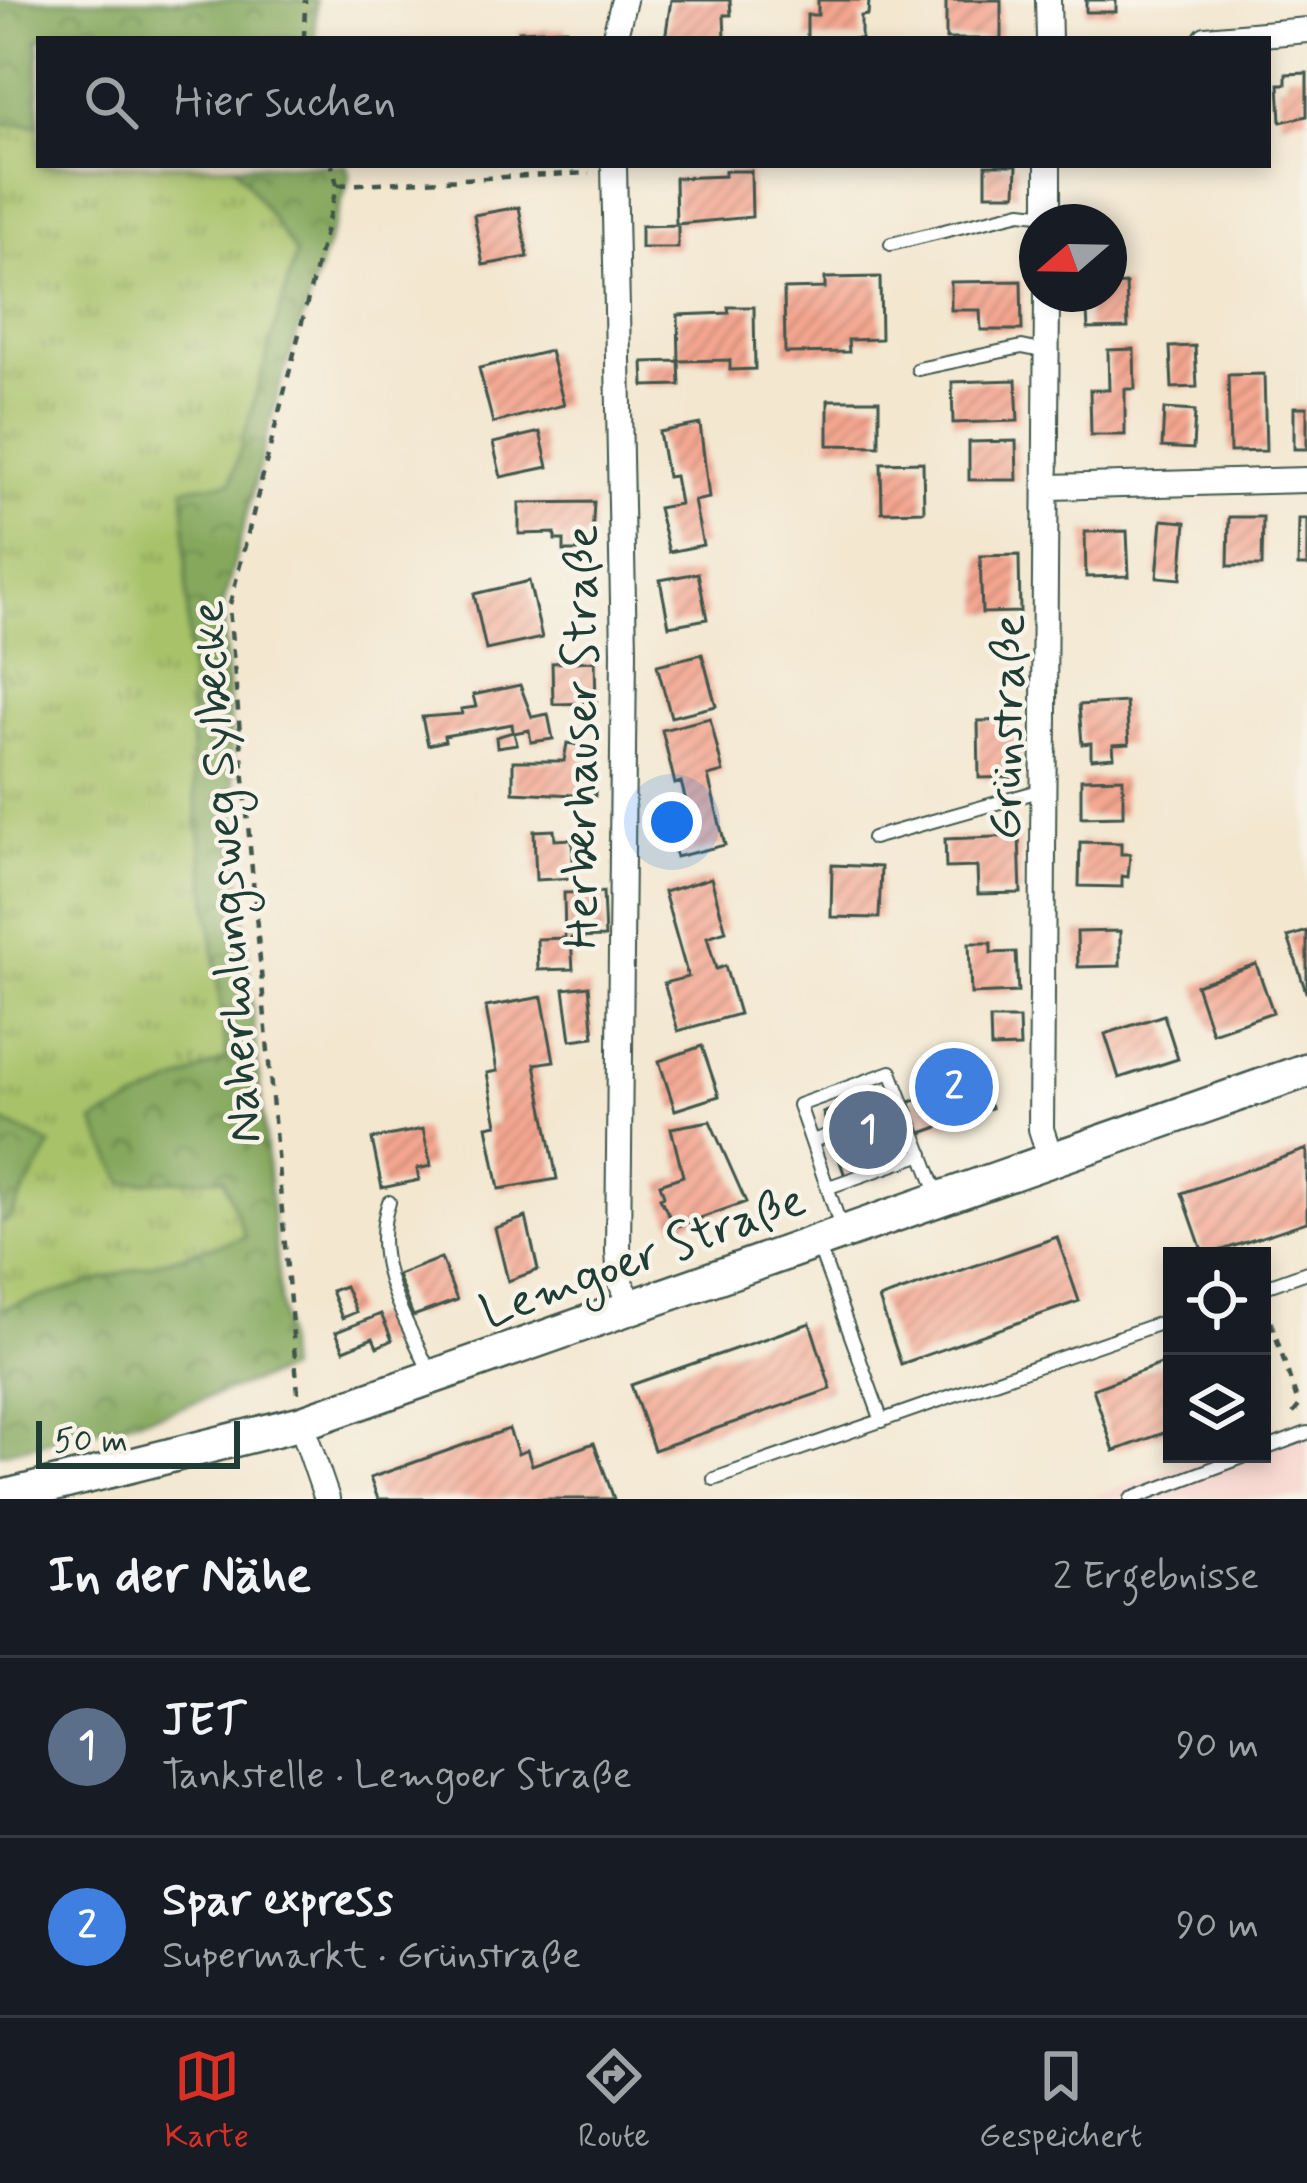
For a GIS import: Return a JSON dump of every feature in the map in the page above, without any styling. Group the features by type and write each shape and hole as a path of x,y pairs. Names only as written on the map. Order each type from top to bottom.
{"main road":[{"name":"Lemgoer Straße","path":"0,1498 301,1423 433,1380 1307,1070"}],"street":[{"path":"615,36 624,0"},
{"path":"1048,0 1048,36"},
{"path":"1240,36 1307,30"},
{"name":"Herberhauser Straße","path":"614,168 624,651 618,1252 620,1280 631,1308"},
{"path":"1048,168 1048,204"},
{"name":"Grünstraße","path":"1048,312 1050,487 1041,1130 1051,1160"},
{"path":"1050,487 1307,479"},
{"path":"301,1423 327,1499"}],"lane":[{"path":"891,244 1019,212"},
{"path":"918,369 1022,347 1047,352"},
{"path":"872,838 1047,789"},
{"path":"882,1421 830,1238 829,1187 799,1106 891,1072 940,1199"},
{"path":"812,1141 905,1109"},
{"path":"829,1187 923,1154"},
{"path":"388,1202 378,1232 386,1272 433,1380"},
{"path":"1271,1288 1307,1272"},
{"path":"714,1479 1163,1322"},
{"path":"1271,1447 1302,1435"},
{"path":"1133,1499 1227,1463"}],"path":[{"path":"304,36 305,0"},
{"name":"Naherholungsweg Sylbecke","path":"301,1423 229,608 337,185 333,168"},
{"path":"337,185 614,168"},
{"path":"1271,1320 1299,1406 1289,1418 1302,1435"}],"shaded area":[{"path":"1307,1417 1307,1499 1087,1499 1187,1463 1271,1463 1271,1431"}],"green space":[{"path":"0,0 316,0 315,36 105,36 96,25 57,36 36,36 36,125 0,125"},
{"path":"0,125 36,125 36,168 237,168 296,254 231,482 185,488 192,769 227,1059 125,1183 224,1177 245,1237 0,1309 0,1224 9,1219 51,1145 0,1120"},
{"path":"237,168 347,168 350,177 280,386 223,606 239,868 287,1370 167,1412 0,1453 0,1309 245,1237 223,1178 124,1183 93,1122 227,1058 192,769 184,488 231,482 296,254"},
{"path":"0,1120 51,1145 9,1219 0,1224"}],"building":[{"path":"671,0 730,0 731,15 724,15 725,36 665,36"},
{"path":"818,0 869,0 868,15 861,16 861,36 807,36 807,15 818,15"},
{"path":"946,0 1001,0 1001,36 946,36"},
{"path":"1086,0 1116,0 1116,12 1086,12"},
{"path":"566,29 566,36 519,36 519,31"},
{"path":"1307,73 1307,116 1281,122 1279,84 1286,84 1286,74"},
{"path":"986,168 1017,168 1016,194 986,194"},
{"path":"725,171 751,171 752,217 676,224 675,178 725,176"},
{"path":"519,207 528,257 483,265 474,215"},
{"path":"678,225 678,248 641,248 641,226"},
{"path":"880,277 881,339 848,340 849,352 785,353 784,289 825,288 825,278"},
{"path":"1019,281 1022,330 981,330 980,310 951,310 951,282"},
{"path":"1127,306 1128,328 1088,329 1087,312 1127,312"},
{"path":"728,307 754,307 755,369 730,370 730,360 679,361 678,315 729,313"},
{"path":"1195,346 1197,387 1172,388 1170,347"},
{"path":"1134,349 1135,389 1125,389 1125,435 1091,435 1090,390 1109,390 1108,350"},
{"path":"550,351 564,405 493,423 479,368"},
{"path":"679,361 680,385 644,386 643,362"},
{"path":"1264,374 1266,451 1230,452 1228,375"},
{"path":"1016,380 1018,421 953,423 952,382"},
{"path":"828,400 879,400 879,446 828,445"},
{"path":"1294,407 1307,407 1307,449 1294,449"},
{"path":"1164,409 1195,411 1193,449 1162,447"},
{"path":"700,424 709,498 694,501 703,545 669,552 658,508 680,504 675,476 667,477 659,432"},
{"path":"540,432 548,467 501,477 493,443"},
{"path":"1016,441 1017,480 969,480 969,442"},
{"path":"923,462 924,511 882,512 881,463"},
{"path":"594,502 592,540 577,540 578,551 564,551 564,540 555,540 555,533 519,534 519,503"},
{"path":"1229,517 1263,517 1262,566 1228,566"},
{"path":"1299,519 1307,519 1307,566 1298,566"},
{"path":"1162,520 1186,522 1181,579 1157,577"},
{"path":"1127,531 1129,576 1086,577 1085,532"},
{"path":"1019,555 1020,612 982,613 980,556"},
{"path":"698,573 707,619 669,626 660,580"},
{"path":"529,581 542,638 486,650 474,594"},
{"path":"702,654 716,706 671,717 657,665"},
{"path":"595,661 596,703 553,704 552,663"},
{"path":"520,685 532,717 548,714 553,739 531,742 529,730 514,733 517,744 497,747 496,737 513,732 512,724 444,736 445,741 428,745 422,717 462,714 461,709 476,707 473,695"},
{"path":"1126,702 1129,744 1113,745 1114,757 1091,759 1091,743 1082,744 1079,705"},
{"path":"710,718 723,772 708,776 725,845 676,857 665,811 687,805 681,782 675,784 662,730"},
{"path":"1020,720 1021,777 979,778 978,721"},
{"path":"567,743 595,748 595,796 513,792 513,761 564,761"},
{"path":"1123,778 1123,816 1081,817 1081,779"},
{"path":"554,830 555,840 572,839 574,878 536,880 534,831"},
{"path":"1019,836 1021,893 978,894 977,867 946,868 945,839"},
{"path":"1080,842 1121,843 1121,854 1130,854 1122,887 1079,886"},
{"path":"832,865 881,867 879,918 831,917"},
{"path":"711,878 726,931 707,937 716,969 725,966 739,1014 678,1031 664,983 688,977 664,892"},
{"path":"603,892 605,937 571,938 573,969 538,970 537,939 565,938 564,893"},
{"path":"1120,931 1120,966 1078,967 1077,932"},
{"path":"1307,931 1307,992 1306,992 1288,937"},
{"path":"969,943 991,943 991,953 1016,952 1018,992 971,994"},
{"path":"1256,964 1273,1012 1212,1033 1196,985"},
{"path":"589,986 594,1037 571,1040 564,989"},
{"path":"542,997 554,1061 535,1064 557,1179 499,1189 487,1126 497,1124 487,1073 497,1071 486,1007"},
{"path":"1164,1015 1178,1059 1119,1078 1105,1034"},
{"path":"990,1019 1019,1019 1020,1047 991,1048"},
{"path":"702,1046 719,1096 675,1110 659,1061"},
{"path":"974,1061 991,1108 891,1144 896,1158 845,1176 823,1113 874,1095 880,1113 927,1096 921,1080"},
{"path":"710,1121 746,1202 675,1227 660,1198 664,1196 660,1184 683,1176 671,1128"},
{"path":"423,1129 431,1166 417,1169 419,1180 382,1188 372,1139"},
{"path":"1307,1149 1307,1222 1231,1247 1201,1247 1182,1193"},
{"path":"526,1217 538,1270 508,1281 495,1228"},
{"path":"1057,1237 1079,1301 901,1364 879,1299"},
{"path":"441,1258 457,1300 413,1316 397,1275"},
{"path":"345,1286 356,1312 342,1318 331,1291"},
{"path":"381,1314 392,1340 377,1347 373,1338 344,1350 336,1332"},
{"path":"810,1323 831,1389 654,1450 631,1385"},
{"path":"1163,1363 1163,1433 1114,1451 1093,1389"},
{"path":"509,1429 518,1454 527,1450 532,1465 594,1443 614,1499 378,1499 370,1478"}],"place":[{"name":"Spar express","path":"954,1087"},
{"name":"JET","path":"868,1130"}]}
